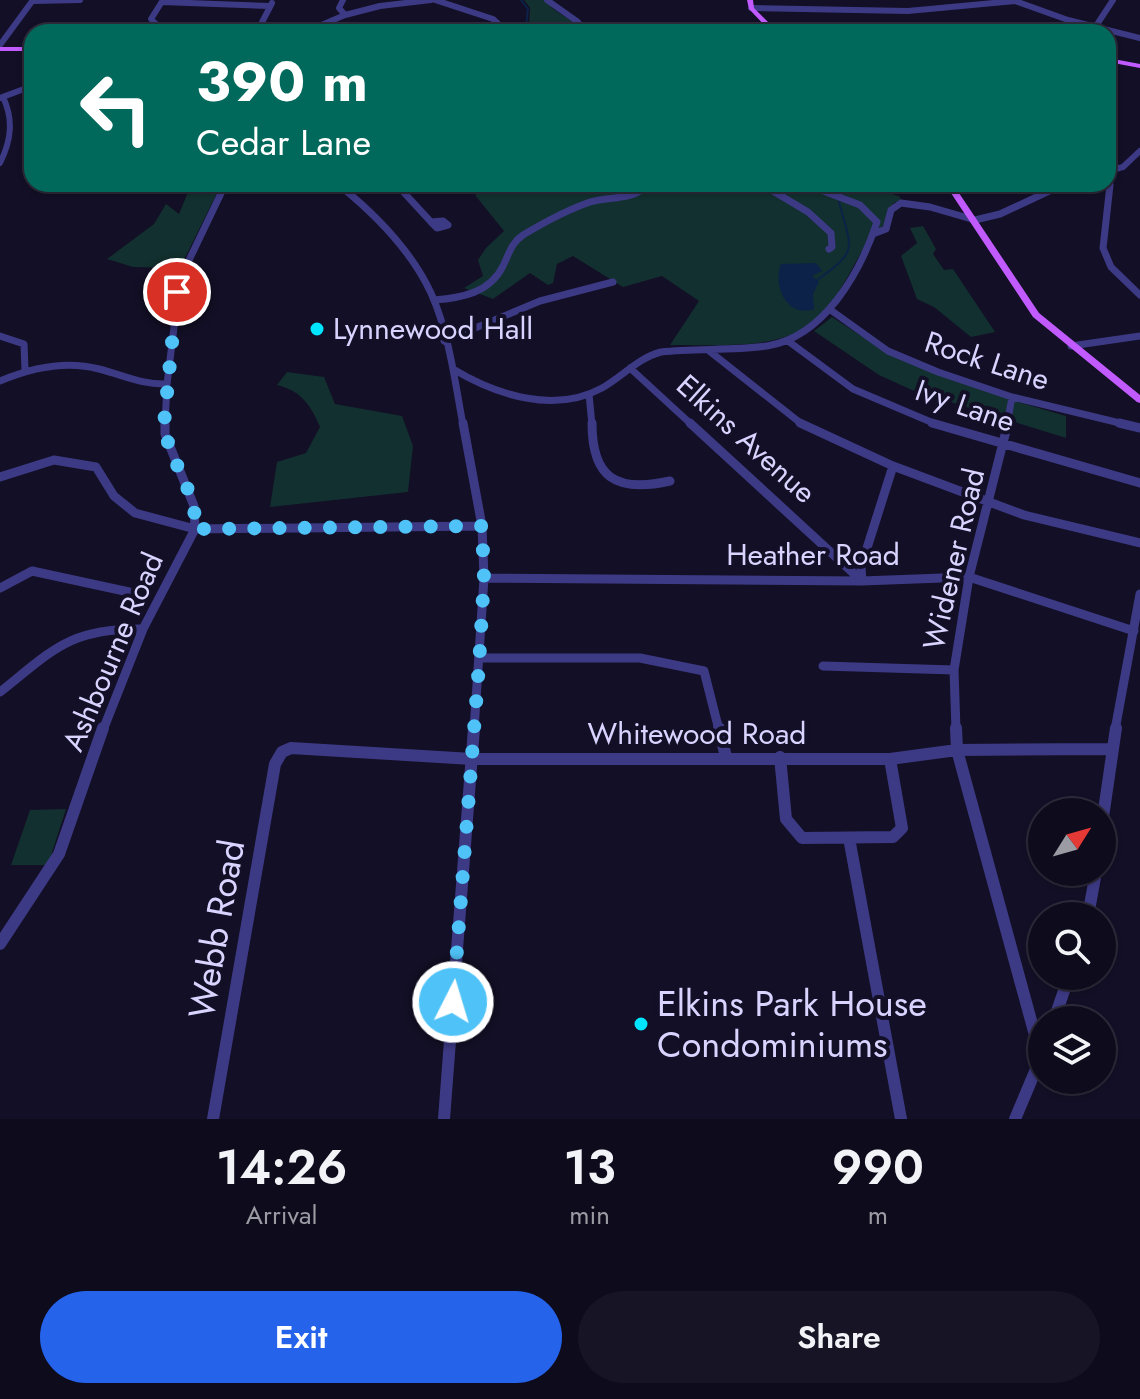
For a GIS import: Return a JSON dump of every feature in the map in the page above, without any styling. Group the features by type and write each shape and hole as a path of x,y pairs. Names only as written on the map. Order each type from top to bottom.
{"main road":[{"path":"750,4 768,24"},
{"path":"0,47 24,48"},
{"path":"1116,62 1140,66"},
{"path":"955,192 1036,315 1140,400"}],"street":[{"path":"0,47 33,1 80,0"},
{"path":"343,0 339,8 345,15"},
{"path":"324,24 380,6 433,0 493,19 498,24"},
{"path":"547,0 555,11 581,24"},
{"path":"750,4 908,11 1016,0 1078,24"},
{"path":"1098,24 1113,0"},
{"path":"156,24 151,19 162,1 272,3 260,24"},
{"path":"1116,34 1140,38"},
{"path":"0,163 8,148 12,120 1,98 24,89"},
{"path":"1116,168 1132,161 1140,151"},
{"name":"Ashbourne Road","path":"0,944 59,854 93,754 143,629 195,529 194,506 165,434 167,384 180,279 221,192"},
{"path":"352,192 371,210 422,276 434,300 453,369 482,526 484,578 479,658 444,1119"},
{"path":"403,192 431,222"},
{"path":"434,300 454,299 477,292 496,276 513,242 524,234 589,203 637,192"},
{"path":"774,192 808,212 831,233 832,247 829,249"},
{"path":"453,369 488,388 520,396 552,398 589,394 663,351 752,348 788,341 832,311 877,222 875,216 847,199 826,192"},
{"path":"873,234 886,229 891,210 901,203 930,207 975,220 1000,214 1047,192"},
{"path":"1108,192 1103,248 1111,267 1140,295"},
{"path":"444,341 540,301 613,282"},
{"name":"Rock Lane","path":"832,311 895,355 1012,397 1140,428"},
{"path":"0,336 24,344 25,370"},
{"path":"1071,346 1140,336"},
{"name":"Ivy Lane","path":"788,341 854,389 1004,446 1140,483"},
{"path":"708,350 801,424 893,466 990,503 1140,543"},
{"path":"0,381 25,370 77,366 95,368 137,383 167,384"},
{"name":"Elkins Avenue","path":"630,368 862,581"},
{"path":"589,394 593,409 594,455 603,469 629,484 670,481"},
{"name":"Widener Road","path":"1012,397 1004,446 969,577 954,670 957,750 1028,1006"},
{"path":"0,477 54,460 96,467 116,501 133,513 153,521 195,529 482,526"},
{"path":"862,581 861,567 893,466"},
{"path":"0,588 32,571 129,592"},
{"name":"Heather Road","path":"484,578 862,581 969,577 1134,631"},
{"path":"1105,798 1140,594"},
{"path":"0,692 55,650 79,637 102,630 143,629"},
{"path":"479,658 640,658 704,671 726,757"},
{"path":"823,666 954,670"},
{"name":"Whitewood Road","path":"282,752 298,747 472,759 890,759 957,750 1112,749"},
{"name":"Webb Road","path":"213,1119 275,764 282,752"},
{"path":"780,757 786,819 802,838 893,837 902,828 890,759"},
{"path":"849,838 901,1119"},
{"path":"1015,1119 1028,1089"}],"green space":[{"path":"524,0 545,0 575,24 529,24 530,8"},
{"path":"188,192 217,193 180,268 133,267 107,259 154,224 166,204 179,214"},
{"path":"480,192 884,192 899,196 902,201 895,202 887,211 888,219 881,229 871,235 841,288 816,321 798,332 757,343 670,345 699,301 662,276 623,287 573,256 557,264 553,283 548,285 530,273 493,299 464,288 483,276 478,260 504,231 475,195"},
{"path":"923,226 936,249 933,254 944,270 953,269 995,332 971,337 934,307 917,299 901,256 917,243 910,228"},
{"path":"832,317 883,350 1018,402 1066,416 1066,438 912,390 879,375 814,331"},
{"path":"287,372 324,377 335,404 402,416 413,446 408,492 270,507 277,462 306,453 320,427 304,400 277,385"},
{"path":"66,809 48,865 11,865 30,810"}],"water":[{"path":"816,263 822,271 812,276 819,282 813,294 814,309 797,309 790,305 781,291 781,264"}],"waterway":[{"path":"521,0 528,9 526,24"},
{"path":"816,281 846,255 849,240 839,202"}],"place":[{"name":"Lynnewood Hall","path":"317,329"},
{"name":"Elkins Park House Condominiums","path":"641,1024"}],"route":[{"path":"177,292 164,424 167,440 194,506 195,529 482,526 484,578 479,665 453,1002"}]}
